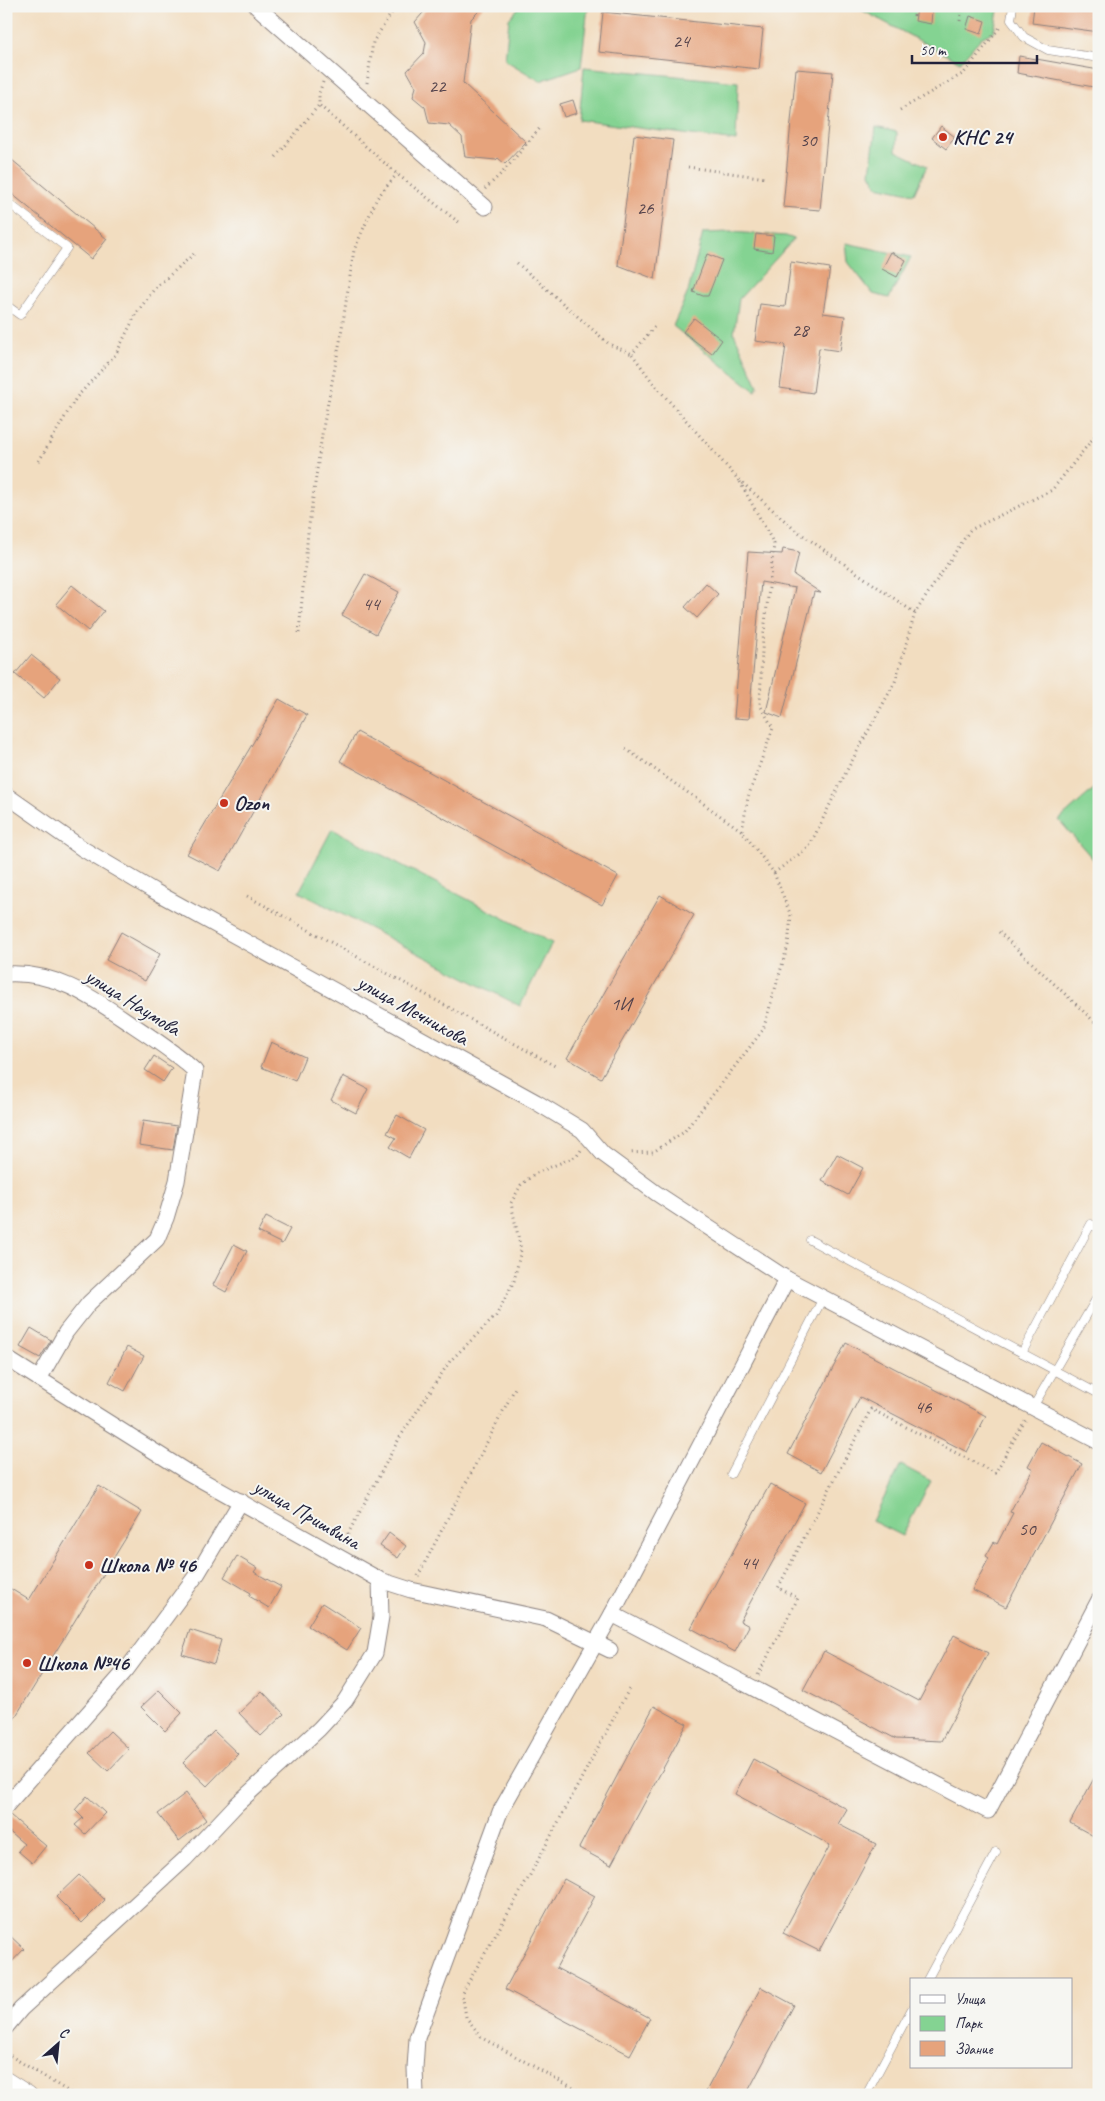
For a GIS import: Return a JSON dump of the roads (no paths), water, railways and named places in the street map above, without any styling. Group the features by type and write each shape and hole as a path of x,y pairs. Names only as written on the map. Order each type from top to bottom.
{"street":[{"path":"256,6 485,207"},
{"name":"улица Мечникова","path":"6,795 83,850 154,892 536,1102 582,1130 603,1154 626,1171 691,1217 787,1279 1099,1442"},
{"name":"улица Наумова","path":"6,974 26,973 58,981 86,993 179,1056 195,1070 177,1181 166,1218 157,1239 89,1303 66,1332 39,1380"},
{"path":"416,2095 417,2038 500,1812 612,1614 787,1279"},
{"name":"улица Пришвина","path":"6,1358 187,1472 380,1580 411,1590 546,1619 610,1650"},
{"path":"6,1806 126,1669 198,1574 241,1501"},
{"path":"6,2027 21,2009 185,1859 237,1804 319,1729 345,1701 375,1653 381,1617 380,1580"},
{"path":"612,1614 988,1811 1099,1600"},
{"path":"6,2082 28,2095"}],"lane":[{"path":"1013,6 1011,20 1024,37 1048,50 1099,58"},
{"path":"6,211 11,205 66,248 20,316 6,305"},
{"path":"1022,1353 1091,1224 1099,1229"},
{"path":"810,1240 1099,1394"},
{"path":"1033,1407 1099,1294"},
{"path":"731,1474 823,1298"},
{"path":"928,1978 996,1852"},
{"path":"866,2095 910,2012"}],"place":[{"name":"КНС 24","path":"943,137"},
{"name":"Ozon","path":"224,803"},
{"name":"Школа № 46","path":"89,1565"},
{"name":"Школа №46","path":"27,1663"}]}
